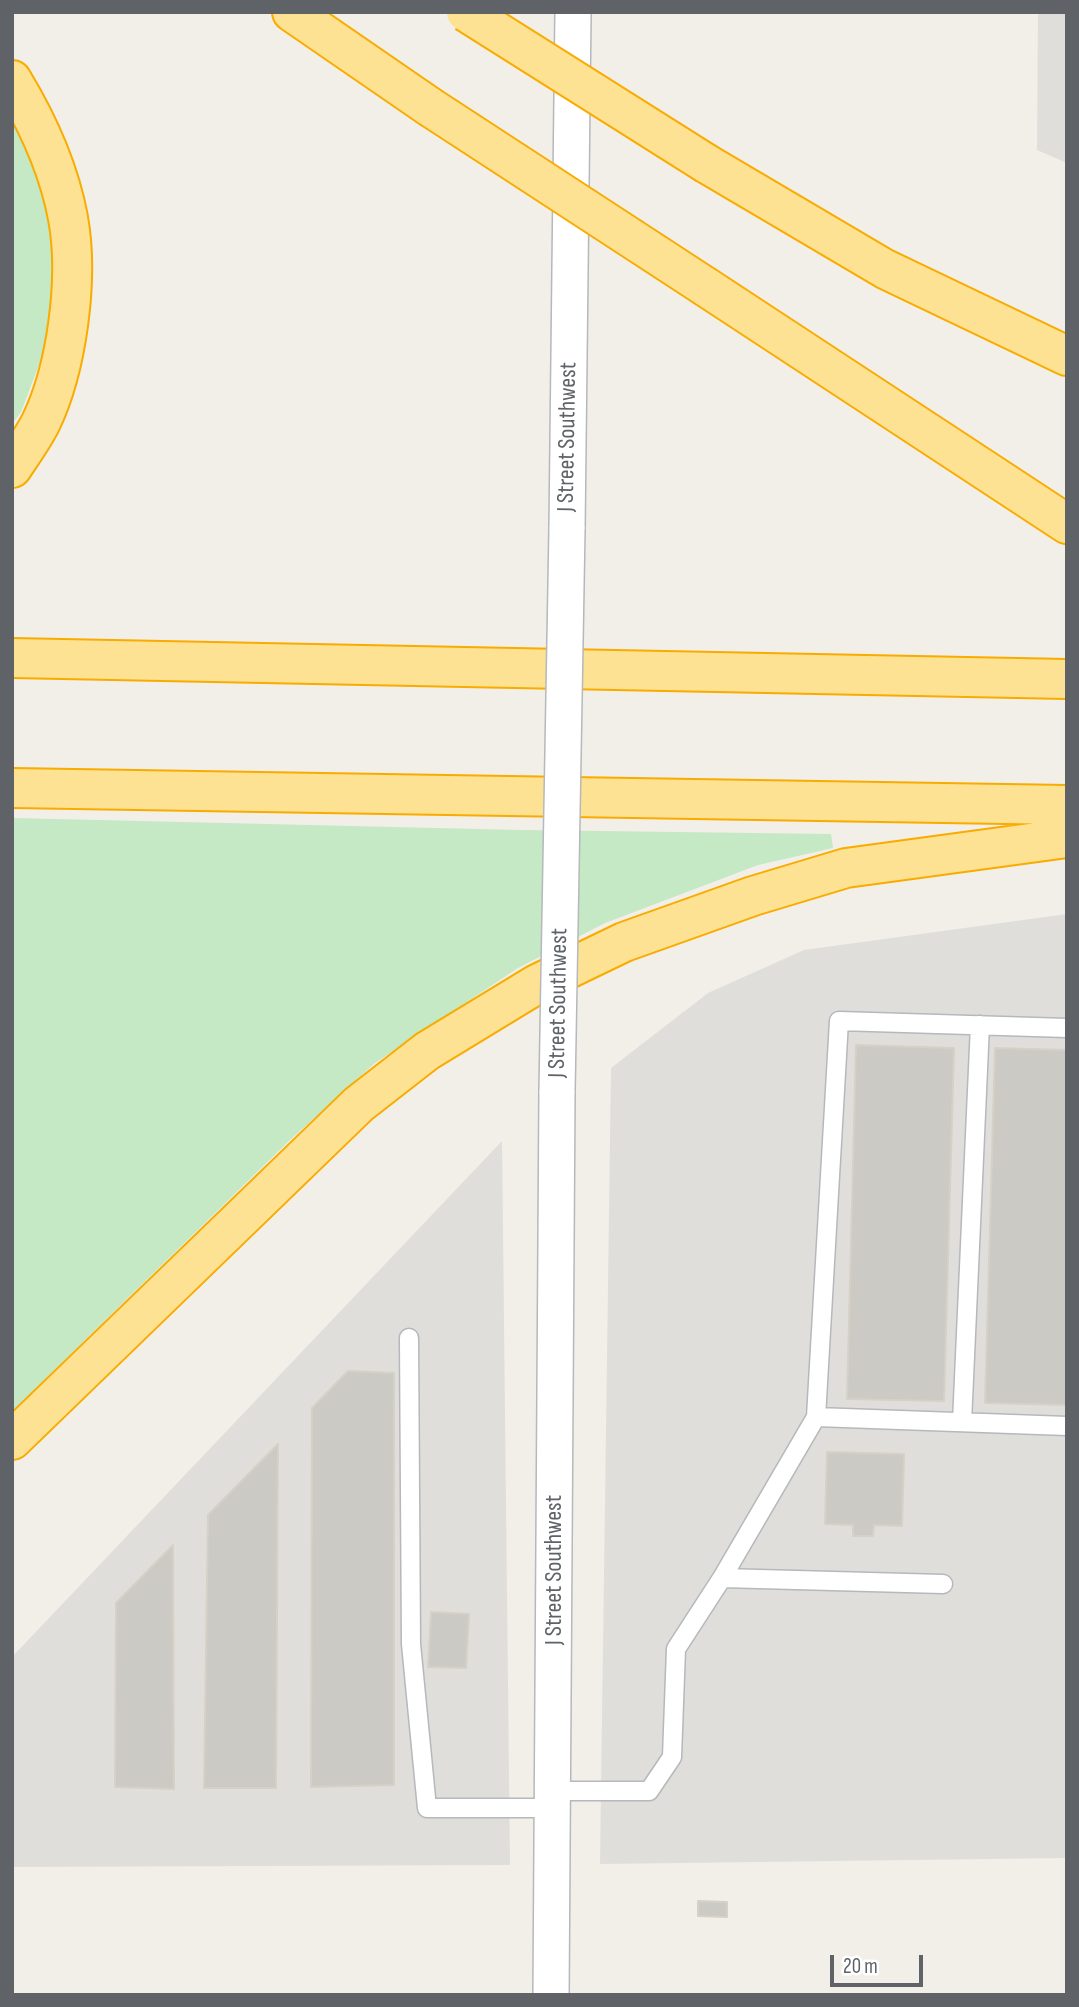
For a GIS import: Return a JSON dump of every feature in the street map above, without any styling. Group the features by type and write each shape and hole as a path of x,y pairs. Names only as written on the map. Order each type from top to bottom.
{"highway":[{"path":"292,12 430,107 1067,524"},
{"path":"467,12 707,164 885,269 1067,356"},
{"path":"12,80 33,116 55,170 68,220 72,272 68,328 57,382 40,423 12,468"},
{"path":"12,658 1067,679"},
{"path":"12,788 1067,805"},
{"path":"12,1440 359,1104 427,1051 537,984 624,942 753,896 846,868 1067,838"}],"street":[{"name":"J Street Southwest","path":"551,1995 557,1091 573,12"}],"lane":[{"path":"410,1338 411,1644 427,1808 649,1791 673,1757 676,1649 722,1578 816,1417 839,1021 1067,1028"},
{"path":"962,1422 979,1025"},
{"path":"816,1417 1067,1426"},
{"path":"722,1578 943,1584"}],"shaded area":[{"path":"1038,12 1067,12 1067,163 1037,150"},
{"path":"1067,914 1067,1858 600,1864 611,1068 708,993 804,950"},
{"path":"502,1141 510,1865 12,1867 12,1657"}],"green space":[{"path":"12,108 36,160 48,212 56,275 50,336 21,412 12,424"},
{"path":"12,818 831,834 833,848 758,865 605,923 518,968 375,1063 291,1139 12,1411"}],"building":[{"path":"856,1045 954,1048 944,1401 847,1399"},
{"path":"995,1048 1067,1050 1067,1405 985,1403"},
{"path":"348,1371 394,1373 394,1785 311,1787 312,1408"},
{"path":"278,1444 276,1788 204,1788 208,1515"},
{"path":"827,1452 904,1454 902,1526 874,1525 873,1536 853,1536 853,1525 825,1524"},
{"path":"173,1545 174,1789 115,1787 116,1603"},
{"path":"431,1612 469,1614 466,1668 428,1667"},
{"path":"698,1901 727,1902 727,1917 698,1916"}]}
